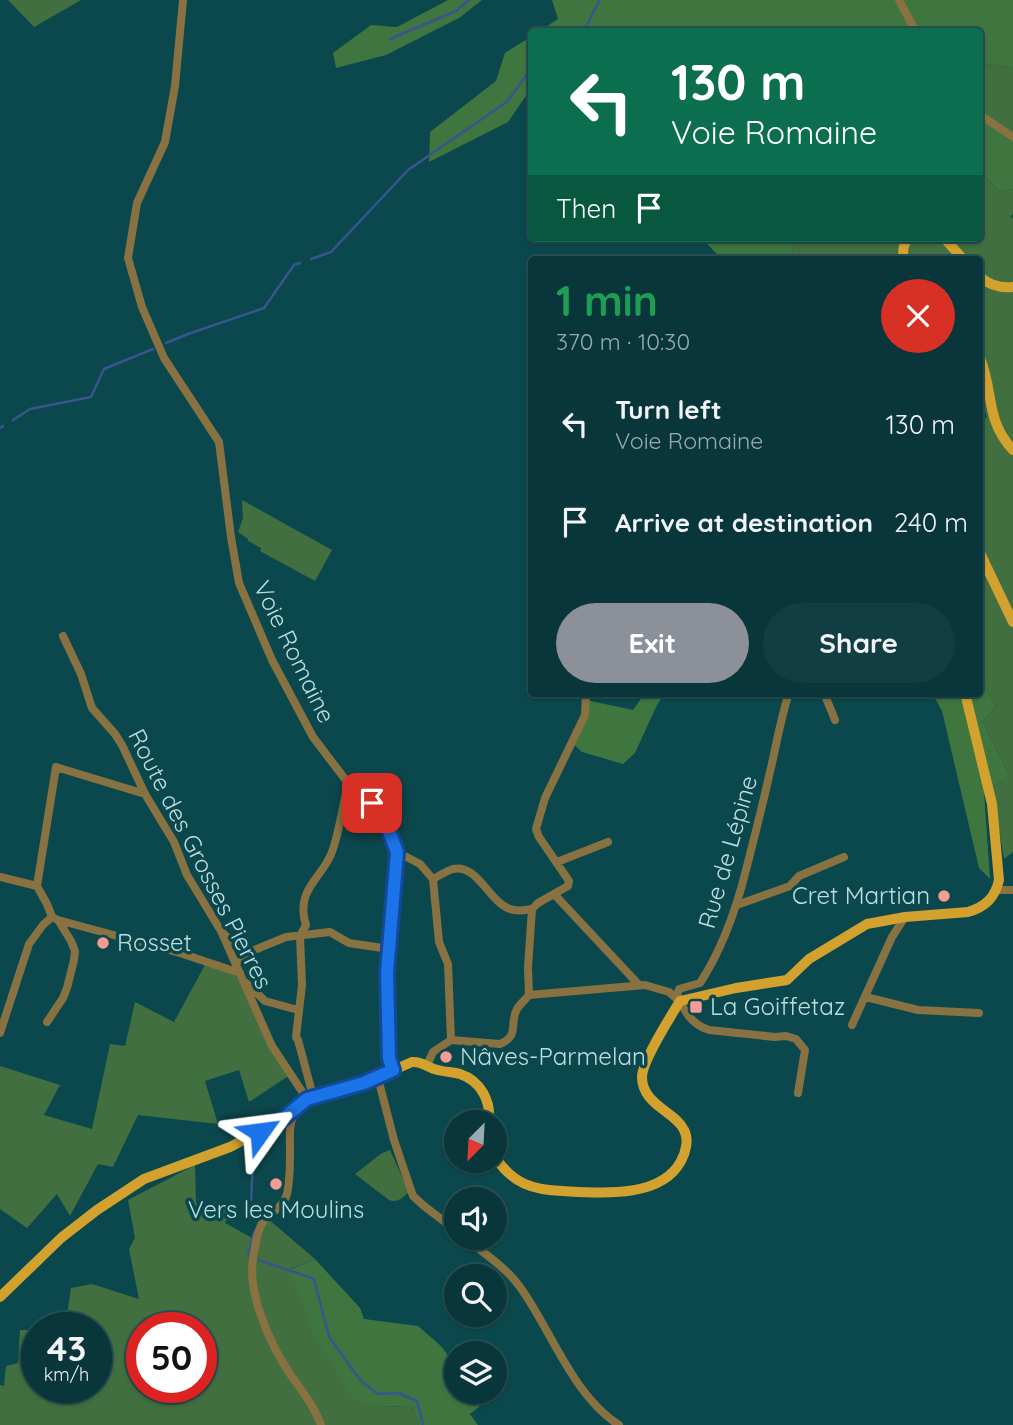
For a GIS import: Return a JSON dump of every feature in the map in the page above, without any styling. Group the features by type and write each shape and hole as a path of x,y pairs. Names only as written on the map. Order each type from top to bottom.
{"main road":[{"path":"947,242 959,256"},
{"path":"983,279 996,286 1013,287"},
{"path":"983,372 996,427 1013,450"},
{"path":"983,559 1013,622"},
{"path":"508,1172 518,1181 539,1190 618,1193 657,1184 678,1166 687,1142 685,1130 653,1102 642,1077 650,1052 680,1001 787,980 809,959 867,924 905,917 968,912 990,901 997,890 999,880 992,804 966,697"},
{"path":"0,1297 61,1238 97,1210 142,1181 230,1146 280,1121 310,1098 364,1083 412,1062 418,1062 460,1074 479,1087 488,1102 488,1110"}],"street":[{"name":"Voie Romaine","path":"183,0 175,86 164,142 137,203 128,258 142,307 164,358 219,442 239,583 272,660 313,737 348,783 372,803 387,826 397,852 387,973 389,1058 393,1070"},
{"path":"899,0 914,28"},
{"path":"983,117 1013,137"},
{"name":"Route des Grosses Pierres","path":"63,636 81,674 92,708 122,745 145,794 174,842 187,874 221,931 272,1046 310,1098"},
{"path":"427,1065 433,1052 451,1040 500,1044 505,1042 512,1034 516,1010 529,995 532,909 568,886 569,881 536,829 547,793 585,715 586,697"},
{"name":"Rue de Lépine","path":"680,1001 677,995 679,989 700,983 714,962 737,905 788,697"},
{"path":"826,697 835,720"},
{"path":"47,1022 63,998 75,951 37,886 56,767 145,794"},
{"path":"310,1098 296,1037 302,978 300,936 306,925 302,913 313,881 333,851 348,783"},
{"path":"557,862 608,842"},
{"path":"397,852 420,864 433,878 439,942 448,964 451,1040"},
{"path":"737,905 790,886 799,876 844,857"},
{"path":"433,878 455,869 466,870 477,877 501,905 514,911 532,909"},
{"path":"0,877 37,886"},
{"path":"997,890 1013,890"},
{"path":"554,894 639,985"},
{"path":"852,1025 892,937 905,917"},
{"path":"0,1033 3,1012 29,944 43,925 55,919 180,953 242,977 265,1001 298,1010"},
{"path":"221,931 229,939 253,951"},
{"path":"236,964 253,951 286,937 330,932 349,943 389,949"},
{"path":"529,995 639,985 669,992 680,1001 691,1021 699,1027 796,1039 805,1049 798,1093"},
{"path":"866,997 918,1010 979,1013"},
{"path":"378,1078 394,1140 414,1196 444,1221"},
{"path":"298,1107 290,1124 286,1198 260,1226 253,1257 252,1280 275,1349 309,1399 321,1425"},
{"path":"480,1250 511,1275 521,1287 593,1403 619,1425"}],"green space":[{"path":"8,0 81,0 34,27"},
{"path":"448,0 482,0 459,18 386,55 336,68 333,53 371,25 397,27"},
{"path":"552,0 1013,0 1013,68 983,63 983,28 544,28 558,19"},
{"path":"528,39 528,93 508,122 429,162 430,132 496,81 505,53"},
{"path":"983,63 1013,68 1013,141 983,121"},
{"path":"983,121 1013,141 1013,189 999,191 983,175"},
{"path":"983,175 999,191 1013,189 1013,214 1010,217 1013,218 1013,852 1004,859 992,786 1010,776 983,722 996,706 983,682 983,419 987,417 983,406 983,256 791,256 794,242 983,242"},
{"path":"705,242 794,242 791,256 719,256"},
{"path":"242,500 332,550 315,581 260,551 261,548 238,532 243,518"},
{"path":"983,682 996,706 983,722 1010,776 984,791 990,879 979,868 942,711 934,697 983,697"},
{"path":"642,697 662,697 635,753 623,764 582,752 572,743 586,700 633,710"},
{"path":"206,963 238,977 290,1075 249,1102 239,1070 205,1081 218,1124 138,1115 113,1167 98,1164 70,1216 57,1194 27,1228 0,1209 0,1066 60,1085 44,1115 92,1129 110,1044 125,1046 135,1002 174,1022"},
{"path":"390,1150 409,1192 395,1201 389,1200 355,1174"},
{"path":"195,1165 196,1203 234,1202 225,1223 256,1240 267,1218 315,1259 290,1269 381,1406 412,1407 419,1425 0,1425 0,1385 4,1386 6,1366 18,1363 20,1330 21,1403 112,1403 112,1312 67,1312 71,1288 92,1284 139,1299 129,1249 135,1238 128,1200"},
{"path":"315,1259 360,1308 364,1319 418,1326 444,1350 444,1404 479,1404 480,1406 470,1414 478,1425 419,1425 412,1407 381,1406 353,1400 314,1335 289,1270"}],"waterway":[{"path":"390,39 456,11 469,0"},
{"path":"585,28 600,0"},
{"path":"311,259 331,252 408,170 508,101 528,73"},
{"path":"166,343 264,308 294,265 300,263"},
{"path":"13,420 30,409 91,397 104,369 153,349"},
{"path":"251,1200 254,1145"},
{"path":"248,1256 254,1232"},
{"path":"259,1260 314,1279 329,1337 361,1381 378,1394 398,1393 417,1401 423,1425"}],"place":[{"name":"Cret Martian","path":"944,896"},
{"name":"Rosset","path":"103,943"},
{"name":"La Goiffetaz","path":"696,1007"},
{"name":"Nâves-Parmelan","path":"446,1057"},
{"name":"Vers les Moulins","path":"276,1184"}],"route":[{"path":"260,1132 280,1121 313,1096 364,1083 393,1070 389,1058 387,973 397,852 387,826 372,803"}]}
